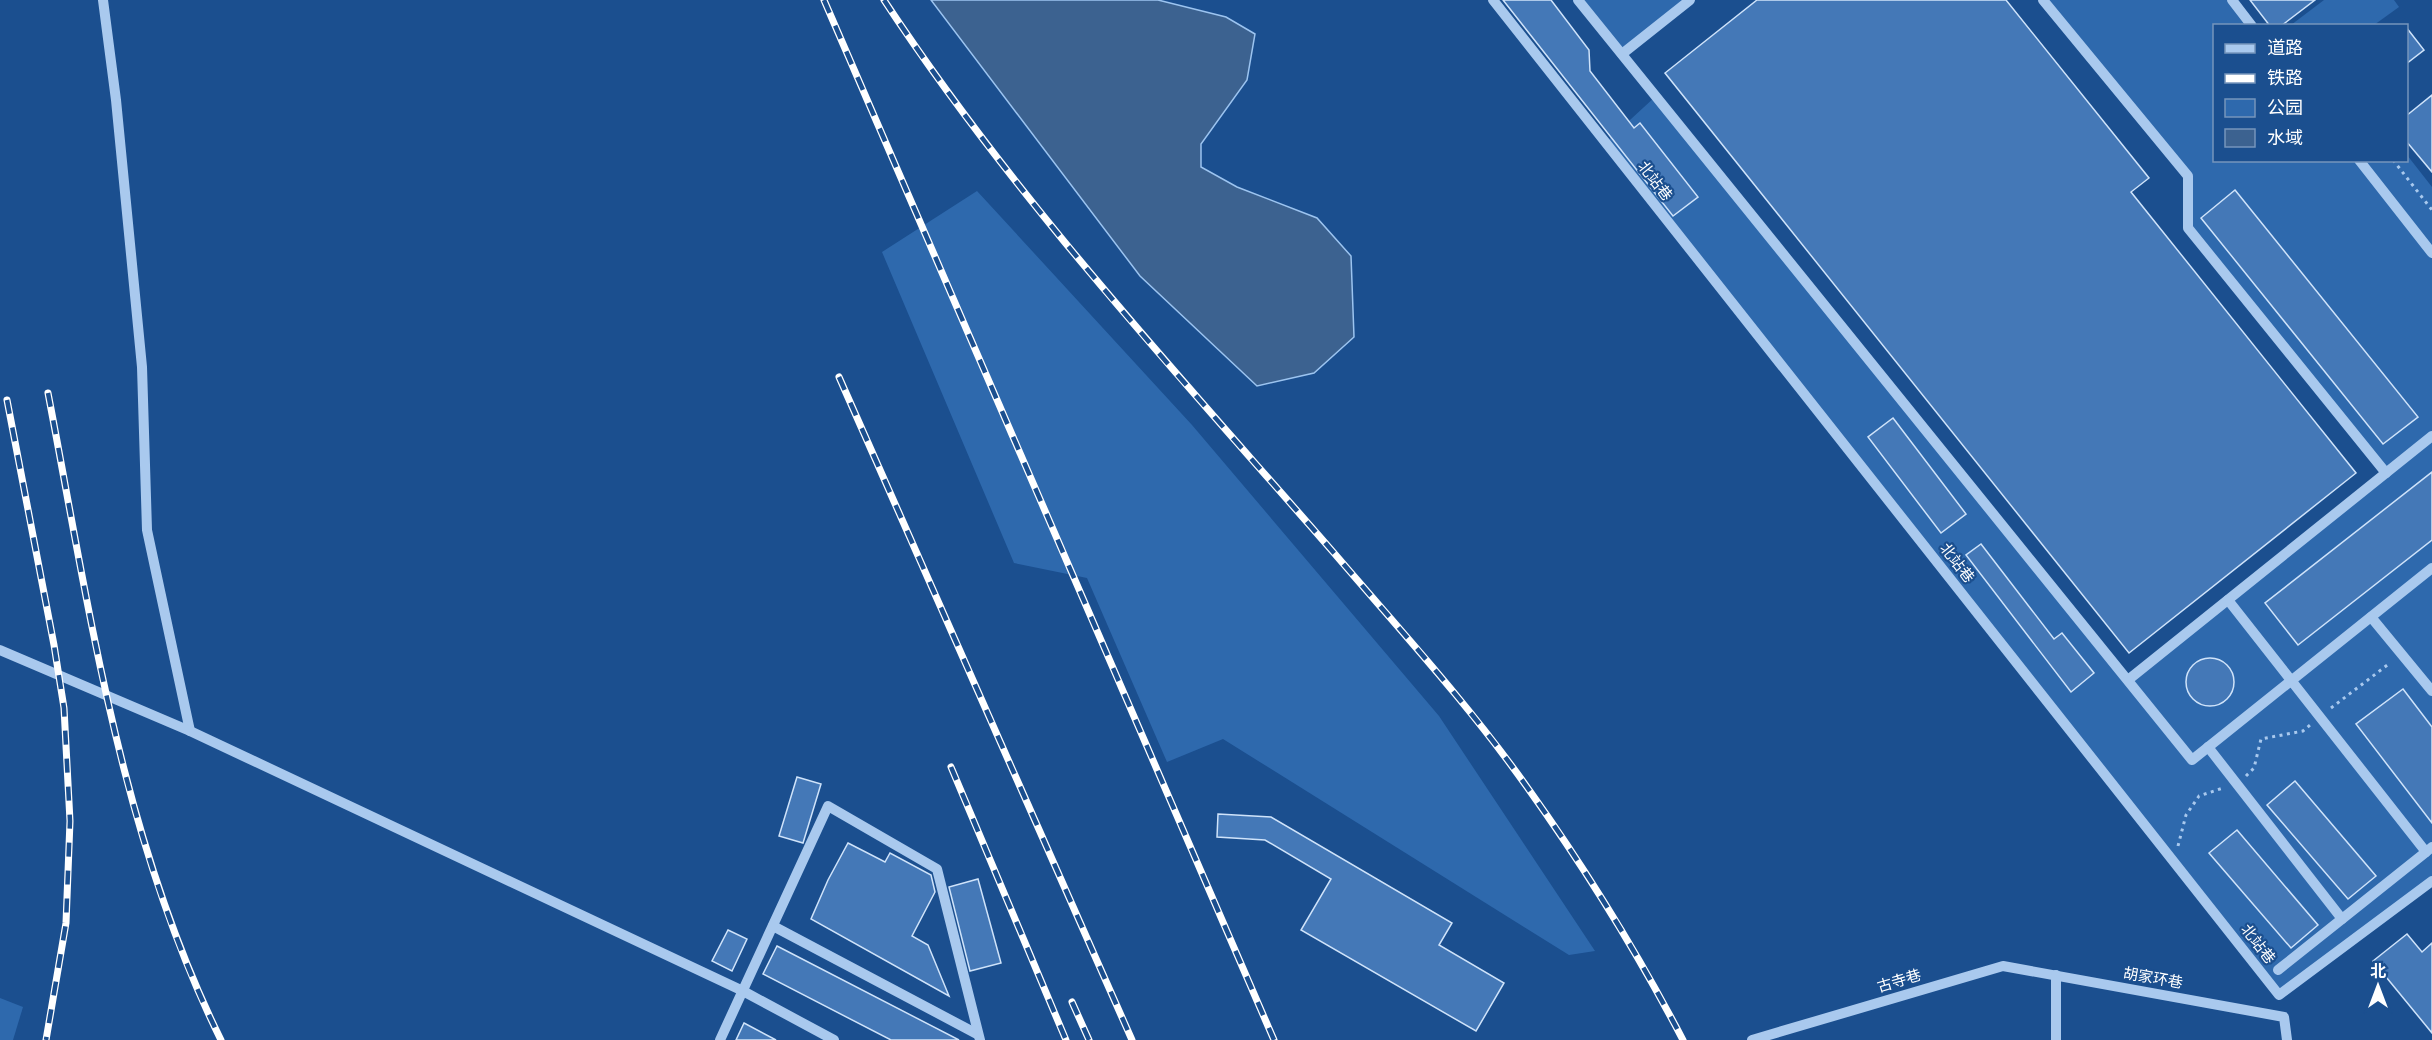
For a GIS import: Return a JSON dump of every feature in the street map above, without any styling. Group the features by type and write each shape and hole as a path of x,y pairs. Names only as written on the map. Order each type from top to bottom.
{"street":[{"path":"103,0 116,100 142,367 147,530 190,731"},
{"name":"北站巷","path":"1493,0 2279,994 2432,881"},
{"path":"1578,0 2192,760 2432,568"},
{"path":"1622,54 1690,0"},
{"path":"2043,0 2188,176 2188,228 2385,473"},
{"path":"2232,0 2250,24"},
{"path":"2361,162 2432,253"},
{"path":"2128,680 2432,436"},
{"path":"2228,600 2429,850 2278,970"},
{"path":"2371,617 2432,691"},
{"path":"0,650 190,731 743,991 834,1040"},
{"path":"2208,747 2342,919"},
{"path":"720,1040 828,806 937,869 978,1037"},
{"path":"773,926 978,1037"},
{"name":"古寺巷","path":"1752,1040 2003,966 2056,975"},
{"path":"2056,975 2056,1040"},
{"name":"胡家环巷","path":"2056,975 2284,1017 2287,1040"}],"path":[{"path":"2395,162 2432,210"},
{"path":"2175,863 2186,815 2199,796 2237,785 2254,768 2261,739 2303,731 2402,654"}],"green space":[{"path":"1578,0 1690,0 1622,54"},
{"path":"2043,0 2232,0 2251,24 2213,24 2213,162 2408,162 2408,156 2432,187 2432,881 2279,995 1605,143 1656,96 2128,680 2385,473 2188,228 2188,176"},
{"path":"2324,0 2394,0 2399,7 2375,24 2292,24"},
{"path":"977,191 1192,425 1439,716 1595,951 1569,955 1223,739 1167,762 1087,578 1014,563 882,252"},
{"path":"0,998 23,1007 13,1040 0,1040"}],"water":[{"path":"931,0 1158,0 1226,17 1255,34 1247,80 1201,144 1201,167 1237,187 1317,218 1351,256 1354,337 1314,373 1257,386 1140,276"}],"building":[{"path":"1503,0 1551,0 1589,50 1590,71 1634,128 1640,123 1698,197 1673,216"},
{"path":"1757,0 2006,0 2149,178 2131,192 2356,473 2129,653 1665,73"},
{"path":"2250,0 2315,0 2284,24 2268,24"},
{"path":"2408,30 2424,50 2408,62"},
{"path":"2432,95 2432,172 2408,143 2408,114"},
{"path":"2235,190 2418,417 2383,444 2201,218"},
{"path":"1893,418 1966,514 1941,533 1868,437"},
{"path":"2432,472 2432,540 2298,645 2265,603"},
{"path":"1981,544 2054,639 2062,633 2094,673 2071,692 1966,555"},
{"path":"2205,658 2215,658 2227,665 2234,677 2234,687 2227,699 2215,706 2205,706 2190,695 2186,687 2186,677 2197,662"},
{"path":"2403,689 2432,727 2432,823 2356,724"},
{"path":"797,777 821,784 803,843 779,836"},
{"path":"2295,781 2376,876 2348,899 2267,805"},
{"path":"1218,814 1271,817 1452,923 1439,945 1504,983 1476,1031 1301,930 1331,879 1265,840 1217,837"},
{"path":"2237,830 2318,925 2291,948 2209,853"},
{"path":"848,843 885,862 890,853 931,875 935,892 912,936 928,945 949,996 811,919"},
{"path":"978,879 1001,963 970,971 949,887"},
{"path":"728,930 747,939 732,971 712,961"},
{"path":"2407,934 2422,952 2432,943 2432,1033 2373,961"},
{"path":"777,946 959,1040 891,1040 763,974"},
{"path":"744,1023 776,1040 736,1040"}],"railway":[{"path":"824,0 1274,1040"},
{"path":"884,0 935,74 1043,215 1158,352 1434,668 1482,727 1590,879 1683,1040"},
{"path":"839,377 1132,1040"},
{"path":"48,393 95,641 133,804 158,884 187,963 221,1040"},
{"path":"7,400 64,708 70,821 66,923 46,1040"},
{"path":"951,767 1066,1040"},
{"path":"1072,1002 1089,1040"}]}
